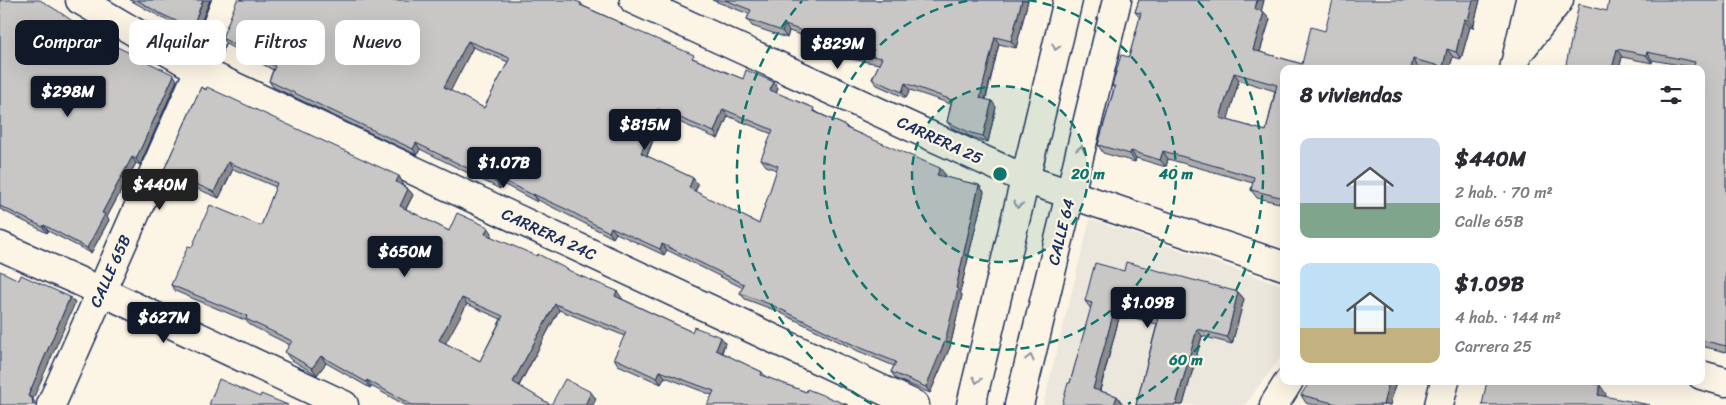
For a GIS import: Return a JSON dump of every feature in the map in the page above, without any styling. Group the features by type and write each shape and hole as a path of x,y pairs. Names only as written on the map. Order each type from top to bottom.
{"street":[{"name":"CARRERA 24C","path":"80,0 199,70 915,405"},
{"name":"CALLE 65B","path":"51,405 199,70 227,0"},
{"name":"CARRERA 25","path":"634,0 1025,179 1280,265"},
{"path":"971,405 1068,0"},
{"name":"CALLE 64","path":"1019,405 1117,0"},
{"path":"1516,62 1530,0"},
{"path":"1516,62 1559,0"},
{"path":"0,246 101,290 344,405"},
{"path":"1705,377 1726,382"},
{"path":"1274,405 1286,385"},
{"path":"1439,405 1444,385"}],"shaded area":[{"path":"1090,219 1280,285 1280,358 1245,405 1043,405"}],"building":[{"path":"0,0 40,0 71,20 15,20 15,65 119,65 119,48 129,53 129,65 154,65 174,75 136,159 132,157 102,213 105,214 87,248 44,225 43,227 0,206"},
{"path":"137,0 203,0 195,20 174,20"},
{"path":"237,0 573,0 621,24 694,55 692,58 743,79 746,70 774,82 770,90 814,108 813,111 846,126 846,128 940,168 937,175 979,185 956,288 958,289 945,341 926,387 891,372 896,362 854,345 772,305 740,293 744,284 662,244 660,249 611,227 609,232 568,210 498,178 496,182 416,143 413,149 269,81 275,66 273,65 325,65 325,20 236,20 236,45 226,40 226,28","holes":["468,41 510,58 484,108 444,87","658,109 714,132 723,109 773,130 761,159 778,166 759,224 689,188 693,178 641,153"]},
{"path":"725,0 1022,0 1011,41 995,37 980,98 992,101 983,136 971,133 947,122 952,100 905,83 902,92 872,79 882,58 840,51 842,44 785,25 782,31 747,19 751,10"},
{"path":"1139,0 1257,0 1255,9 1264,12 1253,50 1302,64 1311,27 1325,31 1333,0 1473,0 1468,20 1464,19 1456,52 1447,49 1443,65 1436,65 1413,59 1412,65 1280,65 1280,197 1251,190 1254,177 1163,151 1160,160 1131,151 1130,154 1098,145 1115,86 1112,86 1121,55 1129,57 1141,13 1135,12","holes":["1234,73 1277,85 1266,131 1220,118"]},
{"path":"1609,0 1726,0 1726,346 1705,341 1705,65 1694,65 1695,62 1647,52 1646,55 1617,49 1613,65 1566,65 1579,4 1607,11"},
{"path":"201,87 206,90 207,87 399,176 396,182 408,189 400,206 449,231 457,213 488,227 485,234 537,256 538,254 578,275 617,291 615,296 692,332 694,327 721,337 716,350 762,372 761,375 806,392 807,389 848,405 707,405 714,391 660,371 657,378 614,358 626,332 555,304 513,382 551,405 412,405 367,380 366,382 321,356 312,368 285,352 292,341 246,319 247,316 171,285 188,246 192,247 210,205 261,226 277,183 228,162 214,192 164,170","holes":["462,298 503,316 480,361 439,340"]},
{"path":"1126,262 1238,292 1227,337 1197,329 1176,405 1136,405 1159,318 1115,307 1093,389 1117,396 1114,405 1062,405 1092,303 1085,301 1095,263 1124,271"},
{"path":"0,271 19,280 21,275 70,297 28,396 32,398 33,405 0,405"},
{"path":"219,379 260,397 261,394 288,405 209,405"},
{"path":"565,379 591,392 585,405 551,405"},
{"path":"1307,385 1388,385 1383,405 1341,405 1301,395"},
{"path":"1486,385 1600,385 1598,395 1650,405 1482,405"}]}
